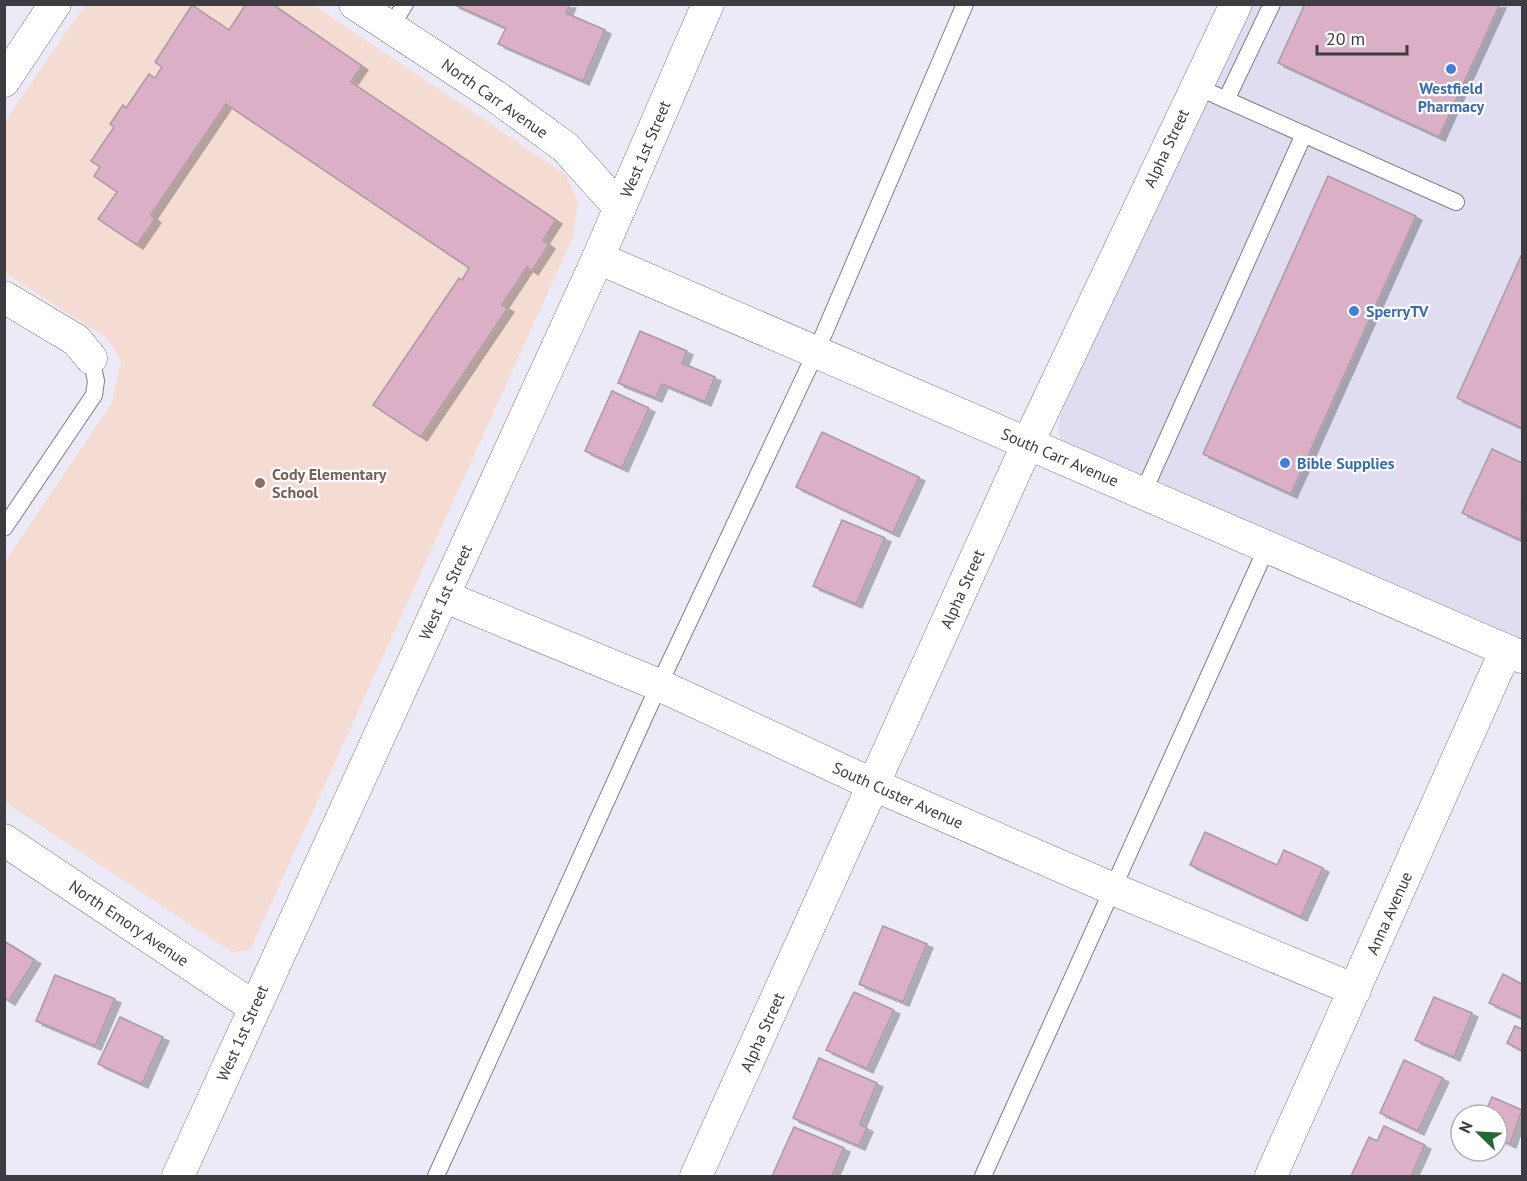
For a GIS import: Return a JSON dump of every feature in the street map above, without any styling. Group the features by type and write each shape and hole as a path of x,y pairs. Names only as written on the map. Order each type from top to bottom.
{"street":[{"path":"4,81 56,4"},
{"name":"North Carr Avenue","path":"355,4 398,16 495,96 565,147 620,208"},
{"name":"West 1st Street","path":"178,1176 598,258 708,4"},
{"name":"Alpha Street","path":"696,1176 1028,443 1195,86 1236,4"},
{"name":"South Carr Avenue","path":"598,258 1514,654"},
{"path":"4,297 76,340 92,358"},
{"name":"South Custer Avenue","path":"443,596 659,685 874,785 1113,889 1356,990"},
{"name":"Anna Avenue","path":"1271,1176 1514,654"},
{"name":"North Emory Avenue","path":"4,840 254,1006"}],"lane":[{"path":"436,1176 659,685 816,352 965,4"},
{"path":"1226,100 1272,4"},
{"path":"1195,86 1456,202"},
{"path":"1143,493 1304,134"},
{"path":"4,528 94,395 96,381 92,358"},
{"path":"983,1176 1267,547"}],"shaded area":[{"name":"Cody Elementary School","path":"85,5 313,5 566,175 578,202 573,237 250,950 232,952 5,802 4,563 112,403 121,361 108,339 5,273 5,121"},
{"path":"1250,5 1522,5 1522,643 1190,496 1062,444 1058,430 1061,413 1188,132"}],"building":[{"path":"246,4 272,4 362,66 351,82 556,220 543,240 549,245 532,271 527,267 502,305 508,308 421,437 373,405 459,278 462,280 469,268 226,104 151,215 155,219 137,245 98,219 117,192 94,176 100,167 91,161 114,127 110,124 123,105 126,108 149,74 155,78 162,67 155,62 192,5 229,30"},
{"path":"453,4 570,4 566,13 605,30 583,81 498,44 506,28"},
{"path":"1305,4 1500,4 1439,137 1278,63"},
{"path":"1328,176 1416,216 1291,494 1203,454"},
{"path":"1522,254 1522,428 1457,398"},
{"path":"640,331 687,351 682,363 715,377 705,402 662,384 656,398 618,383"},
{"path":"612,391 649,408 622,468 585,451"},
{"path":"822,432 919,477 893,533 796,487"},
{"path":"1492,449 1522,463 1521,540 1462,513"},
{"path":"842,520 885,538 856,604 813,586"},
{"path":"1205,832 1277,865 1284,850 1323,868 1301,917 1190,865"},
{"path":"883,926 927,944 903,1002 859,984"},
{"path":"4,941 35,960 9,1001 4,998"},
{"path":"1503,974 1522,984 1522,1018 1489,1003"},
{"path":"55,975 115,999 95,1046 36,1021"},
{"path":"854,992 894,1010 867,1069 826,1050"},
{"path":"1434,997 1472,1013 1454,1057 1415,1040"},
{"path":"120,1017 163,1037 142,1084 98,1064"},
{"path":"1515,1026 1522,1029 1522,1051 1507,1043"},
{"path":"819,1058 877,1083 860,1124 867,1128 859,1146 793,1118"},
{"path":"1404,1060 1443,1078 1418,1131 1380,1113"},
{"path":"1492,1097 1506,1103 1489,1103"},
{"path":"1509,1104 1522,1110 1509,1144"},
{"path":"1384,1126 1425,1145 1411,1176 1351,1176 1369,1137 1377,1141"},
{"path":"794,1127 844,1148 832,1176 772,1176"}],"place":[{"name":"Westfield Pharmacy","path":"1451,69"},
{"name":"SperryTV","path":"1354,311"},
{"name":"Bible Supplies","path":"1285,463"},
{"name":"Cody Elementary School","path":"260,483"}]}
